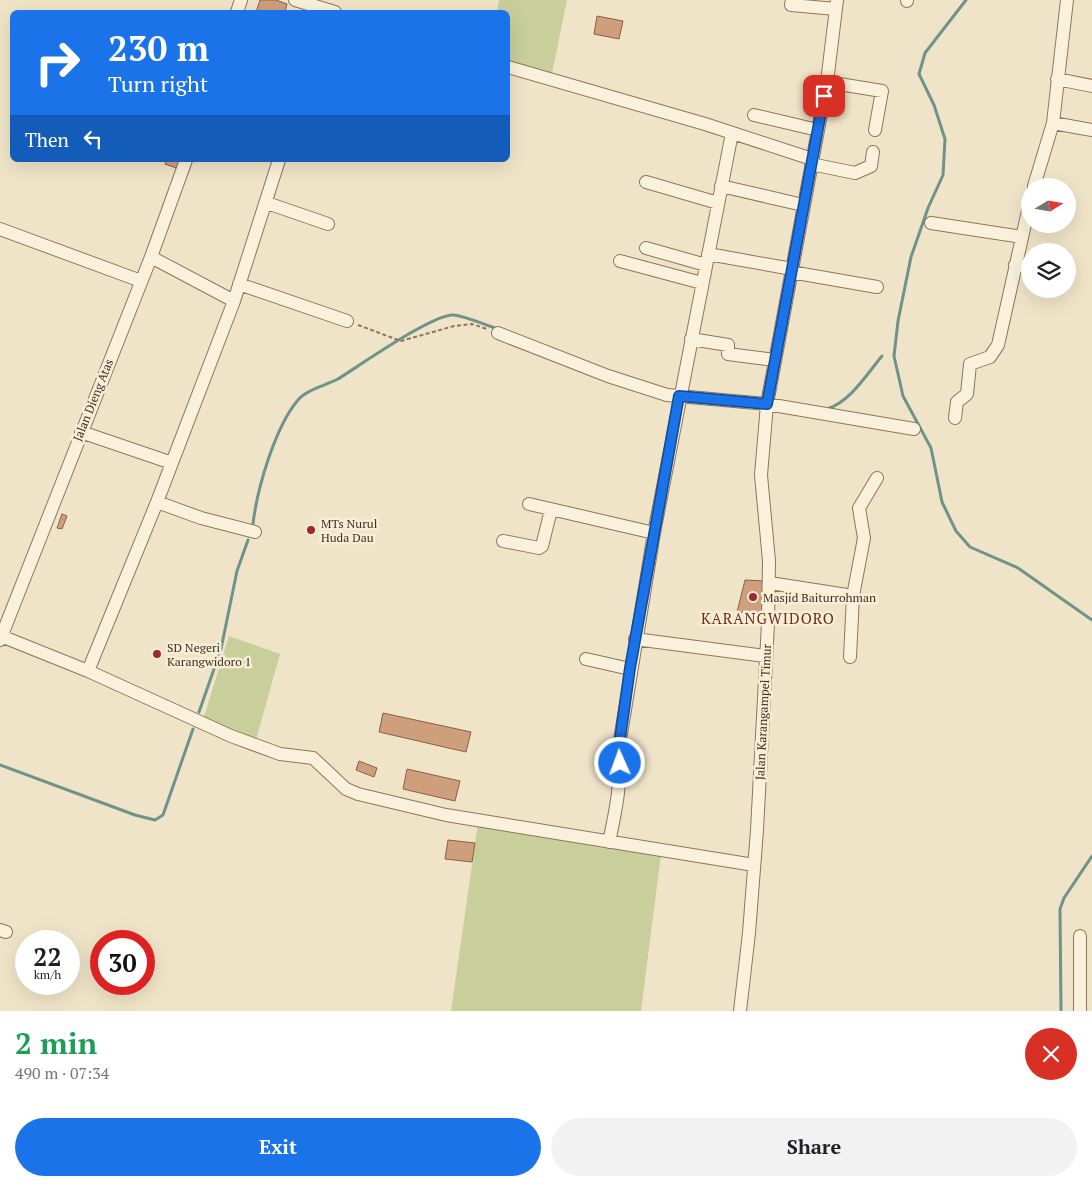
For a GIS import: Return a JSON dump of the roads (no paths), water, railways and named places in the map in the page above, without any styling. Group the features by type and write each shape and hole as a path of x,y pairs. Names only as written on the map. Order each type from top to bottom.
{"street":[{"path":"295,0 323,10"},
{"path":"792,0 791,4 836,5"},
{"path":"1036,178 1053,123 1067,0"},
{"name":"Jalan Karangampel Timur","path":"740,1011 754,865 770,583 761,475 767,404 827,82 836,5"},
{"path":"510,68 732,133 812,162 855,173 870,166 872,152"},
{"path":"1057,79 1092,86"},
{"path":"827,82 882,92 875,130"},
{"path":"754,116 818,130"},
{"path":"1053,123 1092,130"},
{"path":"609,842 619,794 619,746 635,639 679,396 732,133"},
{"name":"Jalan Dieng Atas","path":"1,638 151,257 185,162"},
{"path":"88,671 157,502 234,301 278,162"},
{"path":"646,182 718,203"},
{"path":"721,186 803,204"},
{"path":"267,202 328,224"},
{"path":"931,223 1022,237"},
{"path":"0,229 141,281"},
{"path":"955,418 957,402 966,394 970,364 990,358 996,350 1023,233"},
{"path":"646,248 707,260 792,271 877,287"},
{"path":"151,257 234,301"},
{"path":"620,261 702,283"},
{"path":"1016,265 1021,266"},
{"path":"239,284 347,321"},
{"path":"498,333 631,384 667,395 767,404 914,429"},
{"path":"690,339 728,345 728,354 775,360"},
{"path":"81,432 172,462"},
{"path":"850,657 853,596 864,538 859,508 877,478"},
{"path":"157,502 201,518 256,532"},
{"path":"529,504 654,533"},
{"path":"503,541 539,548 542,546 551,510"},
{"path":"770,583 853,596"},
{"path":"1,638 88,671 246,742 280,754 313,758 352,792 446,814 754,865"},
{"path":"635,639 765,656"},
{"path":"586,659 630,668"},
{"path":"1080,936 1086,962 1080,1011"}],"waterway":[{"path":"966,0 925,53 919,74 934,105 945,139 943,175 928,208 911,257 898,321 894,356 903,396 931,448 942,502 956,531 970,547 1018,568 1092,620"},
{"path":"253,524 258,494 268,459 282,426 302,396 338,379 414,331 444,317 459,316 498,329"},
{"path":"827,409 851,394 882,356"},
{"path":"199,712 221,649 237,571 248,540"},
{"path":"0,765 135,815 155,820 163,815 193,729"},
{"path":"1061,1011 1060,909 1064,898 1092,856"}],"place":[{"name":"MTs Nurul Huda Dau","path":"311,530"},
{"name":"Masjid Baiturrohman","path":"753,597"},
{"name":"SD Negeri Karangwidoro 1","path":"157,654"}],"district":[{"name":"KARANGWIDORO","path":"768,618"}]}
